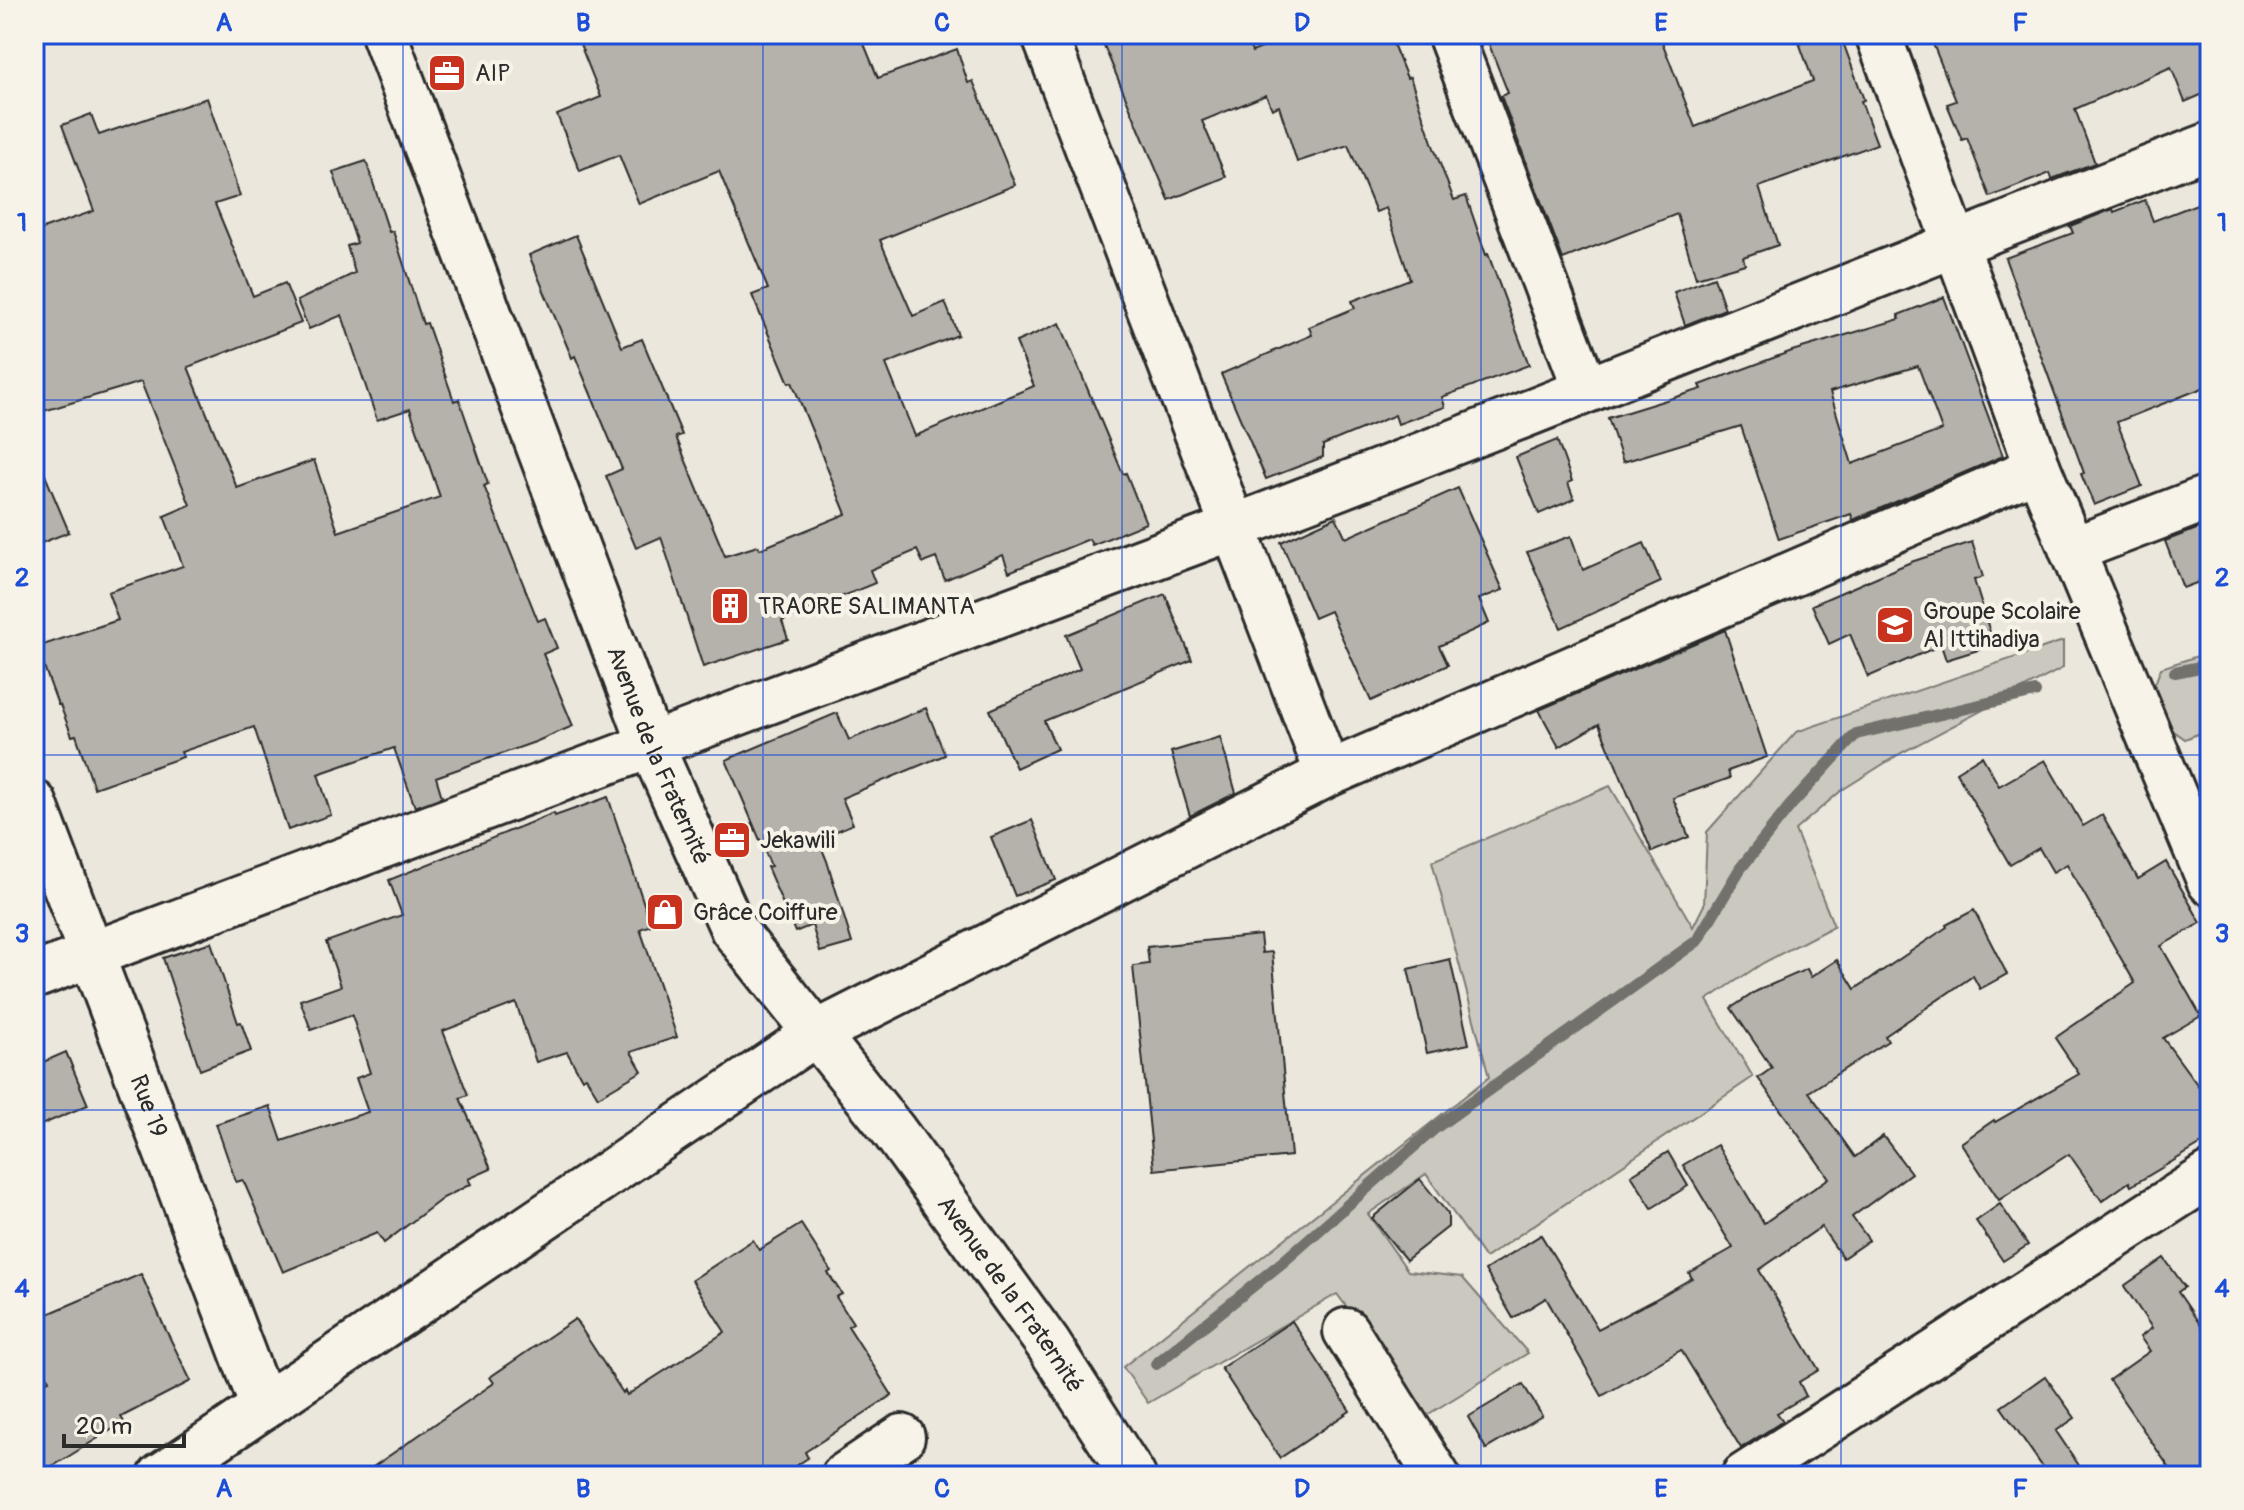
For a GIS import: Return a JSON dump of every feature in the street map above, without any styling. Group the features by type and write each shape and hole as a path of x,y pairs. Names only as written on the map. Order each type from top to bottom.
{"street":[{"name":"Avenue de la Fraternité","path":"384,34 651,745 733,929 893,1130 1048,1344 1133,1476"},
{"path":"1044,34 1328,774"},
{"path":"1450,34 1586,390"},
{"path":"1878,34 2038,468 2210,882"},
{"path":"34,976 1233,528 2210,145"},
{"path":"161,1476 815,1034 1328,774 2038,468"},
{"path":"2072,550 2210,497"},
{"name":"Rue 19","path":"34,803 263,1407"},
{"path":"1744,1476 2210,1175"},
{"path":"1346,1331 1437,1476"},
{"path":"844,1476 902,1437"}],"shaded area":[{"path":"2063,641 2063,668 1901,753 1842,790 1795,830 1834,926 1763,963 1707,1000 1753,1077 1485,1258 1426,1174 1368,1214 1408,1271 1462,1277 1528,1353 1427,1415 1337,1294 1148,1403 1123,1367 1489,1077 1432,861 1610,786 1693,927 1704,905 1707,832 1796,732"},
{"path":"2210,652 2210,729 2185,739 2167,726 2153,689 2161,668"}],"building":[{"path":"576,34 860,34 878,78 957,49 968,83 973,81 1015,185 880,240 913,316 945,302 958,335 886,364 915,436 1034,386 1016,342 1060,323 1146,523 1092,545 1089,539 1009,572 1003,555 945,580 936,558 923,563 917,550 870,570 875,583 782,621 788,639 703,667 661,537 636,548 606,476 622,469 529,255 576,235 622,347 642,339 682,435 676,437 725,556 758,546 760,549 846,514 792,382 789,383 752,295 768,289 719,171 639,204 619,155 580,171 557,115 601,97"},
{"path":"1099,34 1244,34 1252,52 1297,34 1389,34 1407,78 1410,77 1454,200 1466,196 1529,365 1442,397 1445,407 1398,424 1395,415 1323,445 1323,457 1266,479 1221,374 1312,335 1309,327 1355,308 1352,301 1410,279 1386,208 1376,212 1348,145 1297,162 1279,106 1272,109 1266,95 1202,121 1226,177 1169,200"},
{"path":"1485,34 1659,34 1695,127 1813,81 1796,34 1840,34 1877,144 1759,187 1778,245 1743,257 1745,264 1696,278 1677,214 1563,259 1501,96 1508,93"},
{"path":"1929,34 2210,34 2210,91 2185,102 2171,67 2075,109 2095,163 2052,179 2050,173 1990,197 1967,138 1962,140 1947,104 1956,101"},
{"path":"207,98 240,196 215,204 253,296 285,283 301,323 188,367 237,488 314,460 338,532 440,497 410,409 377,420 342,315 309,329 297,301 355,273 347,246 357,243 333,172 366,161 423,324 427,323 454,401 459,399 488,484 484,486 538,621 545,618 557,648 543,654 573,726 436,777 442,797 415,807 394,748 318,774 331,815 288,830 254,727 181,752 183,757 94,788 76,735 72,736 58,705 37,647 118,620 108,592 183,566 164,516 190,505 141,382 34,414 34,232 94,211 62,125 91,114 99,135"},
{"path":"2210,199 2210,385 2117,422 2142,486 2094,505 2005,258 2073,233 2070,226 2113,209 2114,212 2145,200 2153,221"},
{"path":"1714,277 1725,309 1685,325 1674,292"},
{"path":"1944,297 2003,456 1853,520 1851,514 1779,539 1741,426 1623,462 1608,418 1702,389 1700,385 1792,351 1900,319 1898,315","holes":["1918,366 1942,430 1852,464 1830,392"]},
{"path":"1557,440 1572,481 1568,483 1574,499 1539,514 1516,457"},
{"path":"34,449 69,532 34,546"},
{"path":"1458,488 1503,590 1479,599 1489,623 1439,646 1448,665 1371,701 1330,611 1314,618 1281,542 1336,517 1346,538"},
{"path":"2210,524 2210,578 2183,588 2165,541"},
{"path":"1571,536 1583,570 1644,543 1661,582 1561,628 1527,552"},
{"path":"1972,542 1983,577 1974,580 1994,645 1946,660 1941,645 1868,677 1850,634 1829,644 1812,605 1911,562"},
{"path":"1165,594 1192,660 1044,721 1057,749 1016,768 990,710 1080,669 1066,635"},
{"path":"1725,630 1767,757 1728,771 1730,778 1673,798 1689,837 1652,852 1599,724 1559,747 1539,710"},
{"path":"926,708 945,755 842,798 853,824 818,839 852,943 820,952 812,925 795,932 726,760 837,713 849,740"},
{"path":"1220,737 1236,793 1190,816 1171,752"},
{"path":"1982,756 1999,786 2045,760 2083,826 2102,815 2138,879 2166,862 2201,923 2161,946 2201,1016 2163,1038 2210,1102 2210,1139 2131,1186 2129,1182 2102,1201 2069,1154 1999,1200 1961,1143 1994,1120 2079,1074 2055,1038 2135,983 2067,864 2053,872 2039,848 2010,865 1956,772"},
{"path":"608,797 651,925 640,929 677,1037 631,1052 642,1071 598,1097 586,1077 582,1079 567,1052 536,1062 516,1003 443,1031 468,1095 460,1098 491,1169 468,1179 471,1184 443,1198 384,1243 377,1233 283,1272 243,1180 236,1182 216,1124 270,1106 282,1141 368,1112 356,1078 370,1073 352,1015 311,1030 300,1000 341,986 326,942 402,915 389,880 554,813 555,816"},
{"path":"1032,820 1056,880 1015,896 991,837"},
{"path":"1974,910 2007,974 1980,989 1973,976 1885,1036 1888,1041 1809,1092 1855,1157 1883,1136 1911,1173 1852,1217 1869,1240 1843,1258 1821,1227 1759,1270 1819,1370 1799,1382 1806,1396 1777,1413 1783,1421 1741,1448 1681,1350 1602,1396 1546,1298 1513,1318 1485,1270 1541,1235 1598,1329 1692,1278 1689,1273 1733,1248 1683,1165 1717,1145 1764,1223 1829,1178 1758,1078 1772,1068 1731,1008 1757,991 1807,969 1811,977 1837,960 1855,989 1946,925"},
{"path":"1260,935 1262,953 1272,952 1291,1156 1154,1170 1133,966 1149,964 1147,947"},
{"path":"211,942 238,1023 241,1022 251,1051 200,1070 163,958"},
{"path":"1450,959 1469,1044 1427,1053 1408,969"},
{"path":"66,1052 88,1105 34,1128 34,1066"},
{"path":"1668,1152 1688,1186 1652,1208 1631,1175"},
{"path":"1420,1179 1448,1214 1448,1227 1406,1260 1372,1218"},
{"path":"2000,1204 2028,1245 2003,1261 1976,1221"},
{"path":"801,1224 842,1294 836,1297 853,1323 848,1326 892,1395 805,1452 808,1458 780,1476 360,1476 494,1383 490,1377 575,1319 627,1395 725,1332 692,1280 753,1240 759,1250"},
{"path":"2164,1258 2185,1287 2178,1292 2210,1339 2210,1476 2175,1476 2109,1380 2150,1351 2140,1337 2152,1328 2124,1286"},
{"path":"141,1274 191,1381 121,1417 124,1422 34,1476 34,1386 49,1380 34,1345 34,1320"},
{"path":"1292,1321 1350,1411 1280,1458 1221,1368"},
{"path":"2045,1376 2075,1418 2056,1431 2086,1476 2049,1476 2001,1407"},
{"path":"1523,1384 1542,1416 1486,1449 1468,1417"}],"waterway":[{"path":"2175,672 2210,665"},
{"path":"1156,1364 1284,1261 1435,1128 1697,941 1740,869 1790,806 1856,734 2035,692"}],"place":[{"name":"AIP","path":"447,73"},
{"name":"TRAORE SALIMANTA","path":"730,606"},
{"name":"Groupe Scolaire Al Ittihadiya","path":"1895,625"},
{"name":"Jekawili","path":"732,840"},
{"name":"Grâce Coiffure","path":"665,912"}]}
